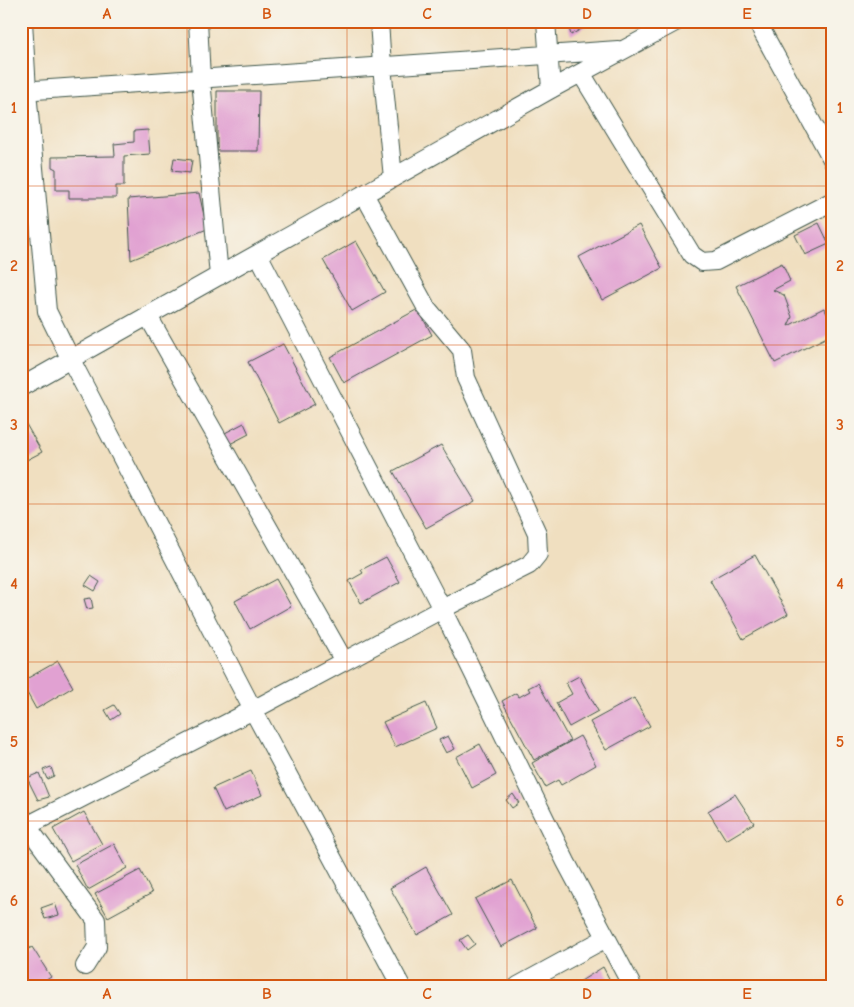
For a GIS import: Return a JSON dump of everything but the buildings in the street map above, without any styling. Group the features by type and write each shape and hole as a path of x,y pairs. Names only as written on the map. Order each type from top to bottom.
{"street":[{"path":"23,21 24,91 47,312 253,710 401,986"},
{"path":"198,21 201,79 219,276"},
{"path":"379,21 393,178"},
{"path":"546,21 551,89"},
{"path":"21,387 581,72 677,21"},
{"path":"758,21 833,162"},
{"path":"24,91 624,50"},
{"path":"581,72 692,255 702,262 716,261 833,201"},
{"path":"85,966 97,947 96,920 23,823 253,710 442,609 530,566 538,554 537,534 466,378 462,350 426,307 364,194"},
{"path":"258,254 442,609 566,862 632,986"},
{"path":"148,316 344,661"},
{"path":"518,986 606,938"}]}
